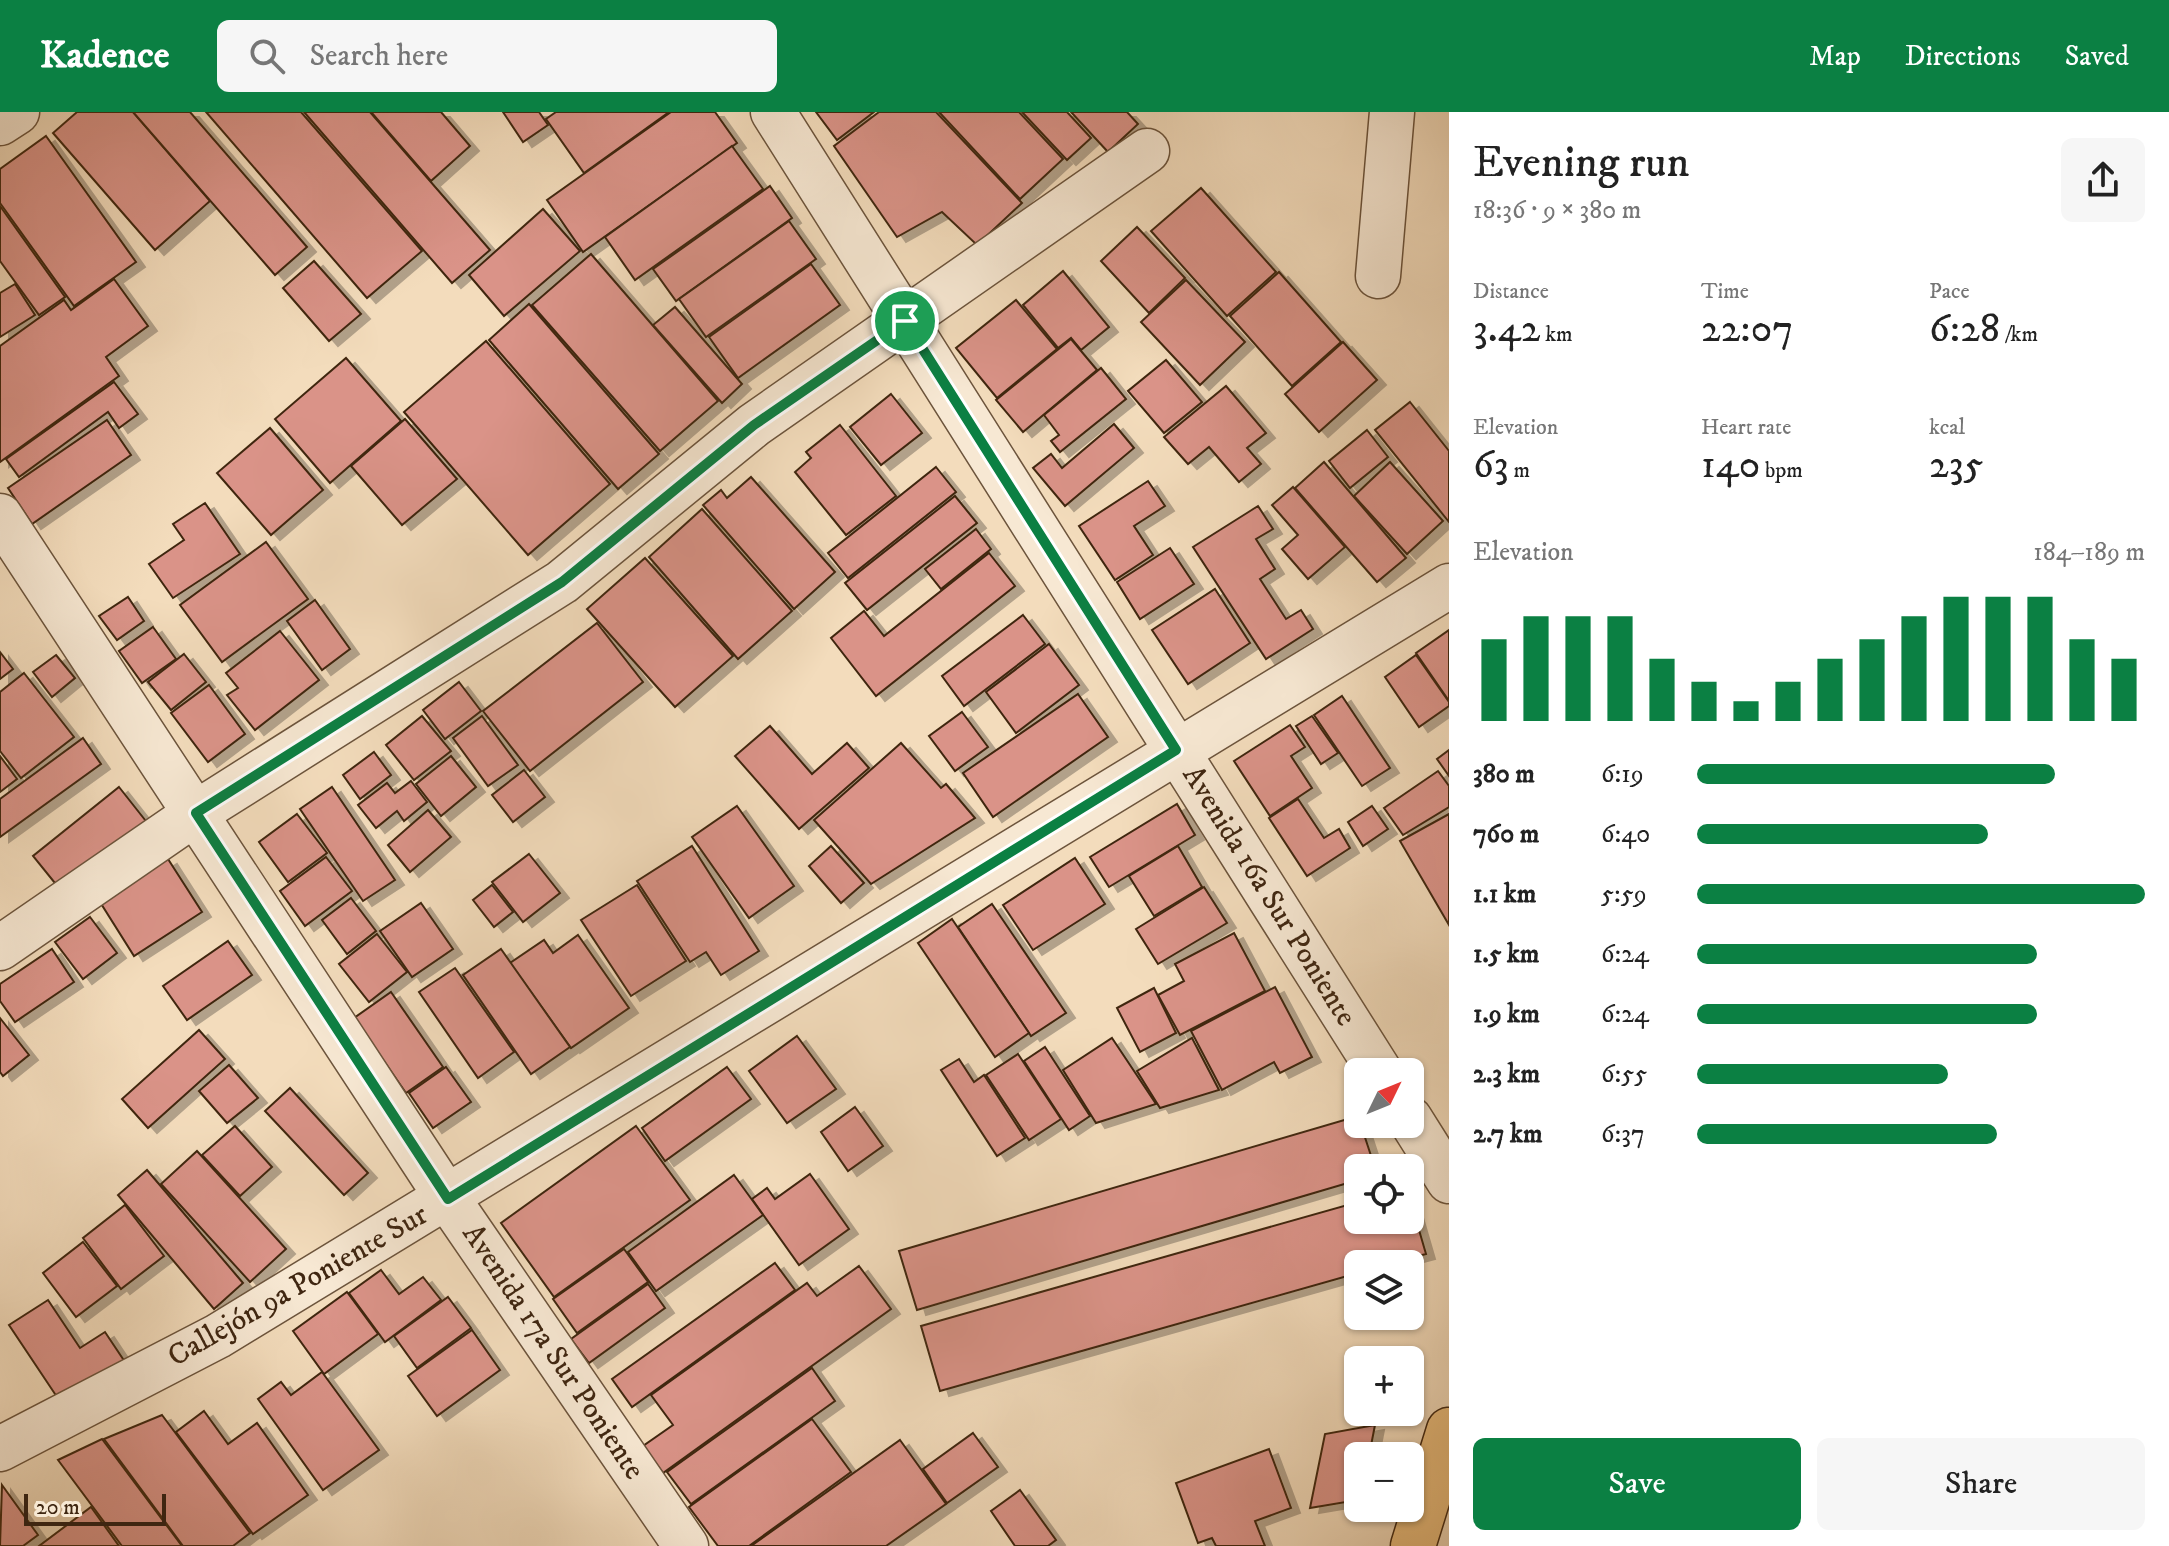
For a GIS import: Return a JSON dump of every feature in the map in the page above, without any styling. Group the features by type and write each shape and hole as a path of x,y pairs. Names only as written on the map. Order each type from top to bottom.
{"main road":[{"path":"1413,1546 1449,1430"}],"street":[{"path":"0,123 17,112"},
{"name":"Avenida 16a Sur Poniente","path":"773,112 1371,1058"},
{"path":"1378,276 1392,112"},
{"path":"0,948 196,813 562,582 754,425 1147,151"},
{"name":"Avenida 17a Sur Poniente","path":"0,516 448,1199 686,1546"},
{"name":"Callejón 9a Poniente Sur","path":"0,1449 218,1336 448,1199 1176,750 1449,586"},
{"path":"1422,1138 1449,1181"}],"building":[{"path":"77,112 133,112 210,201 155,250 53,133"},
{"path":"133,112 190,112 307,247 275,275"},
{"path":"206,112 301,112 422,251 367,298"},
{"path":"304,112 370,112 490,250 452,283"},
{"path":"371,112 441,112 470,146 431,181"},
{"path":"503,112 539,112 548,125 523,142"},
{"path":"556,112 669,112 584,173 546,119"},
{"path":"671,112 715,112 737,143 583,252 547,200"},
{"path":"816,112 874,112 837,140"},
{"path":"879,112 936,112 1022,203 977,245 942,212 897,237 834,146"},
{"path":"939,112 1019,112 1063,159 1020,199"},
{"path":"1022,112 1067,112 1091,138 1067,160"},
{"path":"1071,112 1127,112 1138,124 1108,152"},
{"path":"46,136 136,262 74,306 0,203 0,169"},
{"path":"732,146 763,189 635,280 605,237"},
{"path":"770,186 792,218 676,301 653,269"},
{"path":"1201,188 1276,272 1227,316 1151,231"},
{"path":"0,206 65,297 39,315 0,261"},
{"path":"543,209 580,251 504,316 469,275"},
{"path":"789,221 816,259 706,337 679,299"},
{"path":"1137,227 1185,278 1149,313 1101,261"},
{"path":"591,254 718,401 660,451 532,305"},
{"path":"314,261 361,314 329,341 283,288"},
{"path":"811,264 840,305 738,378 709,337"},
{"path":"1063,271 1109,327 1081,350 1071,338 1058,348 1023,305"},
{"path":"1279,272 1341,342 1292,386 1230,316"},
{"path":"114,279 148,326 106,357 119,376 0,462 0,346 64,300 71,310"},
{"path":"1186,280 1245,342 1200,385 1141,322"},
{"path":"15,284 35,315 0,337 0,293"},
{"path":"1016,300 1057,349 997,398 956,348"},
{"path":"529,304 659,454 618,489 489,340"},
{"path":"675,307 742,384 722,403 653,325"},
{"path":"1071,339 1097,370 1023,432 996,400"},
{"path":"486,341 610,484 528,555 404,412"},
{"path":"1343,342 1377,380 1319,432 1285,394"},
{"path":"346,358 401,421 330,483 275,419"},
{"path":"1166,360 1202,402 1164,433 1128,391"},
{"path":"1101,368 1126,399 1060,452 1051,441 1059,435 1044,415"},
{"path":"114,382 138,414 119,428 108,412 19,477 6,459"},
{"path":"1226,386 1266,433 1247,448 1261,464 1239,482 1209,447 1188,464 1164,437"},
{"path":"891,394 922,433 881,465 850,427"},
{"path":"1410,402 1449,451 1449,522 1375,430"},
{"path":"405,419 457,479 402,525 351,466"},
{"path":"107,420 131,455 32,524 8,488"},
{"path":"1114,424 1134,448 1065,506 1033,468 1051,454 1062,468"},
{"path":"840,425 896,496 846,535 795,472 811,458 806,452"},
{"path":"270,428 323,490 271,535 217,473"},
{"path":"1367,430 1388,457 1350,488 1329,461"},
{"path":"1324,462 1406,558 1377,582 1295,488"},
{"path":"1390,462 1443,521 1407,554 1354,496"},
{"path":"936,467 956,492 848,578 828,553"},
{"path":"751,477 835,572 794,609 703,505 721,490 727,498"},
{"path":"1148,481 1165,506 1134,526 1153,555 1115,580 1079,526"},
{"path":"1293,487 1345,547 1308,579 1282,549 1298,535 1272,505"},
{"path":"955,496 977,523 867,610 845,583"},
{"path":"205,503 240,554 173,598 149,564 184,540 173,524"},
{"path":"1258,506 1273,529 1256,539 1275,569 1260,579 1286,619 1301,610 1313,629 1266,659 1193,547"},
{"path":"702,509 792,611 738,659 649,557"},
{"path":"976,529 991,549 941,589 925,569"},
{"path":"266,542 308,599 222,662 180,605"},
{"path":"1170,548 1194,584 1140,619 1117,582"},
{"path":"989,553 1015,586 876,696 831,638 864,611 884,636"},
{"path":"645,558 733,656 675,707 587,609"},
{"path":"1215,589 1250,643 1188,684 1152,630"},
{"path":"128,597 144,621 117,640 99,616"},
{"path":"315,600 350,649 322,670 287,621"},
{"path":"1023,615 1045,644 964,706 942,676"},
{"path":"597,623 643,682 530,771 483,711"},
{"path":"153,627 176,659 142,683 119,651"},
{"path":"1449,630 1449,701 1416,653"},
{"path":"280,631 319,680 255,730 227,695 238,688 226,673"},
{"path":"1049,644 1079,685 1016,733 986,692"},
{"path":"0,652 13,669 0,679"},
{"path":"184,654 206,682 171,710 148,682"},
{"path":"56,655 75,678 52,697 33,672"},
{"path":"1416,655 1449,702 1449,706 1419,727 1385,677"},
{"path":"24,673 74,737 21,778 0,751 0,692"},
{"path":"459,682 481,711 445,739 423,710"},
{"path":"209,685 245,734 208,762 171,713"},
{"path":"1078,694 1108,737 993,817 963,773"},
{"path":"1342,696 1390,768 1362,786 1314,715"},
{"path":"962,712 988,747 955,771 929,736"},
{"path":"422,716 451,751 414,780 386,745"},
{"path":"482,716 518,765 488,786 453,738"},
{"path":"1312,716 1338,753 1321,764 1296,726"},
{"path":"1290,725 1305,747 1291,756 1312,788 1270,816 1234,761"},
{"path":"770,726 812,774 847,743 869,768 799,829 735,756"},
{"path":"83,738 101,764 0,837 0,799"},
{"path":"901,743 941,788 946,784 975,818 871,884 814,820"},
{"path":"1449,750 1449,776 1437,759"},
{"path":"374,752 391,775 360,799 343,775"},
{"path":"0,756 17,779 0,792"},
{"path":"451,756 476,787 441,816 416,784"},
{"path":"524,770 545,797 513,822 492,795"},
{"path":"1438,771 1449,786 1449,807 1403,835 1384,808"},
{"path":"411,781 427,802 404,821 397,811 376,828 358,805 387,783 395,793"},
{"path":"119,787 149,825 63,893 33,856"},
{"path":"332,787 395,880 363,901 300,809"},
{"path":"1298,799 1324,838 1339,829 1350,848 1307,876 1269,818"},
{"path":"1177,804 1195,835 1109,887 1090,857"},
{"path":"737,806 794,886 749,918 692,837"},
{"path":"1372,806 1388,829 1363,846 1348,822"},
{"path":"428,810 451,837 410,872 388,845"},
{"path":"297,814 327,853 288,882 259,842"},
{"path":"1449,814 1449,925 1400,841"},
{"path":"692,846 759,951 721,975 706,952 690,962 637,881"},
{"path":"831,846 864,883 841,903 809,866"},
{"path":"1178,846 1202,887 1154,916 1129,876"},
{"path":"529,854 560,893 523,922 492,882"},
{"path":"326,857 352,891 305,926 280,891"},
{"path":"1075,858 1105,904 1033,950 1003,905"},
{"path":"168,859 202,912 134,956 100,902"},
{"path":"492,885 513,912 494,927 473,900"},
{"path":"637,885 686,961 631,996 581,920"},
{"path":"1204,887 1227,923 1158,964 1136,929"},
{"path":"351,898 376,931 347,954 322,920"},
{"path":"421,903 453,949 412,977 380,931"},
{"path":"992,904 1066,1013 1031,1036 958,927"},
{"path":"90,917 117,953 83,979 55,942"},
{"path":"952,919 1029,1033 995,1057 918,943"},
{"path":"1234,933 1265,991 1180,1035 1158,995 1184,981 1175,964"},
{"path":"377,934 407,972 369,1002 339,964"},
{"path":"578,935 629,1008 571,1048 510,963 544,940 553,953"},
{"path":"228,941 252,975 187,1020 163,986"},
{"path":"52,949 74,982 15,1022 0,1001 0,984"},
{"path":"501,949 570,1047 531,1074 463,975"},
{"path":"455,968 514,1052 478,1078 419,992"},
{"path":"1275,987 1312,1057 1280,1073 1274,1062 1222,1090 1191,1031"},
{"path":"1154,988 1176,1033 1140,1052 1117,1008"},
{"path":"391,992 443,1067 406,1093 354,1018"},
{"path":"0,1018 29,1055 3,1076 0,1072"},
{"path":"199,1030 225,1059 148,1128 122,1099"},
{"path":"797,1036 836,1089 787,1123 749,1071"},
{"path":"1112,1038 1156,1104 1096,1123 1063,1070"},
{"path":"1192,1038 1219,1090 1160,1108 1137,1071"},
{"path":"1045,1047 1090,1116 1069,1130 1024,1061"},
{"path":"1018,1054 1061,1119 1029,1140 986,1075"},
{"path":"959,1059 974,1082 984,1075 1025,1138 997,1156 941,1070"},
{"path":"229,1065 258,1098 227,1123 199,1091"},
{"path":"446,1067 471,1102 433,1128 409,1093"},
{"path":"727,1067 751,1099 665,1161 642,1128"},
{"path":"290,1088 368,1173 344,1195 265,1111"},
{"path":"855,1107 883,1146 848,1171 821,1132"},
{"path":"1344,1120 1344,1138 1365,1138 1370,1154 1344,1154 1344,1184 917,1310 899,1251"},
{"path":"235,1126 272,1167 240,1196 202,1155"},
{"path":"636,1126 690,1200 554,1297 501,1223"},
{"path":"197,1151 286,1249 250,1282 161,1184"},
{"path":"147,1170 243,1283 214,1309 118,1195"},
{"path":"810,1174 849,1229 799,1265 752,1199 767,1188 775,1199"},
{"path":"734,1175 763,1215 656,1291 628,1252"},
{"path":"125,1205 164,1256 121,1289 83,1238"},
{"path":"1344,1206 1344,1234 1420,1234 1426,1254 1424,1250 1344,1250 1344,1277 940,1391 921,1326"},
{"path":"83,1242 117,1286 76,1317 43,1273"},
{"path":"624,1249 648,1282 577,1333 553,1299"},
{"path":"775,1263 795,1290 632,1407 612,1379"},
{"path":"859,1266 891,1309 663,1473 643,1446 673,1425 651,1395 807,1283 817,1296"},
{"path":"381,1270 399,1294 423,1277 441,1300 385,1342 349,1293"},
{"path":"648,1284 665,1308 589,1363 571,1339"},
{"path":"347,1292 378,1334 324,1374 293,1331"},
{"path":"448,1297 471,1328 417,1368 394,1336"},
{"path":"48,1300 80,1348 105,1332 127,1365 63,1406 9,1325"},
{"path":"472,1330 500,1370 437,1416 408,1376"},
{"path":"812,1368 835,1401 691,1504 667,1472"},
{"path":"322,1372 379,1450 323,1490 258,1399 281,1382 291,1395"},
{"path":"204,1411 228,1444 257,1423 308,1495 253,1534 176,1432"},
{"path":"162,1415 250,1533 233,1546 183,1546 104,1439"},
{"path":"812,1419 851,1472 749,1546 718,1546 689,1507"},
{"path":"1375,1426 1372,1442 1344,1442 1344,1502 1310,1508 1325,1434"},
{"path":"973,1433 998,1467 947,1503 923,1469"},
{"path":"102,1439 182,1546 122,1546 58,1460"},
{"path":"900,1440 946,1504 886,1546 751,1546"},
{"path":"1269,1449 1291,1508 1255,1521 1265,1546 1216,1546 1212,1538 1198,1543 1176,1483"},
{"path":"2,1485 38,1535 23,1546 0,1546"},
{"path":"1020,1490 1056,1540 1048,1546 1015,1546 991,1511"},
{"path":"91,1507 119,1546 39,1546"}],"route":[{"path":"905,321 1176,750 448,1199 196,813 562,582 754,425 905,321"}]}
